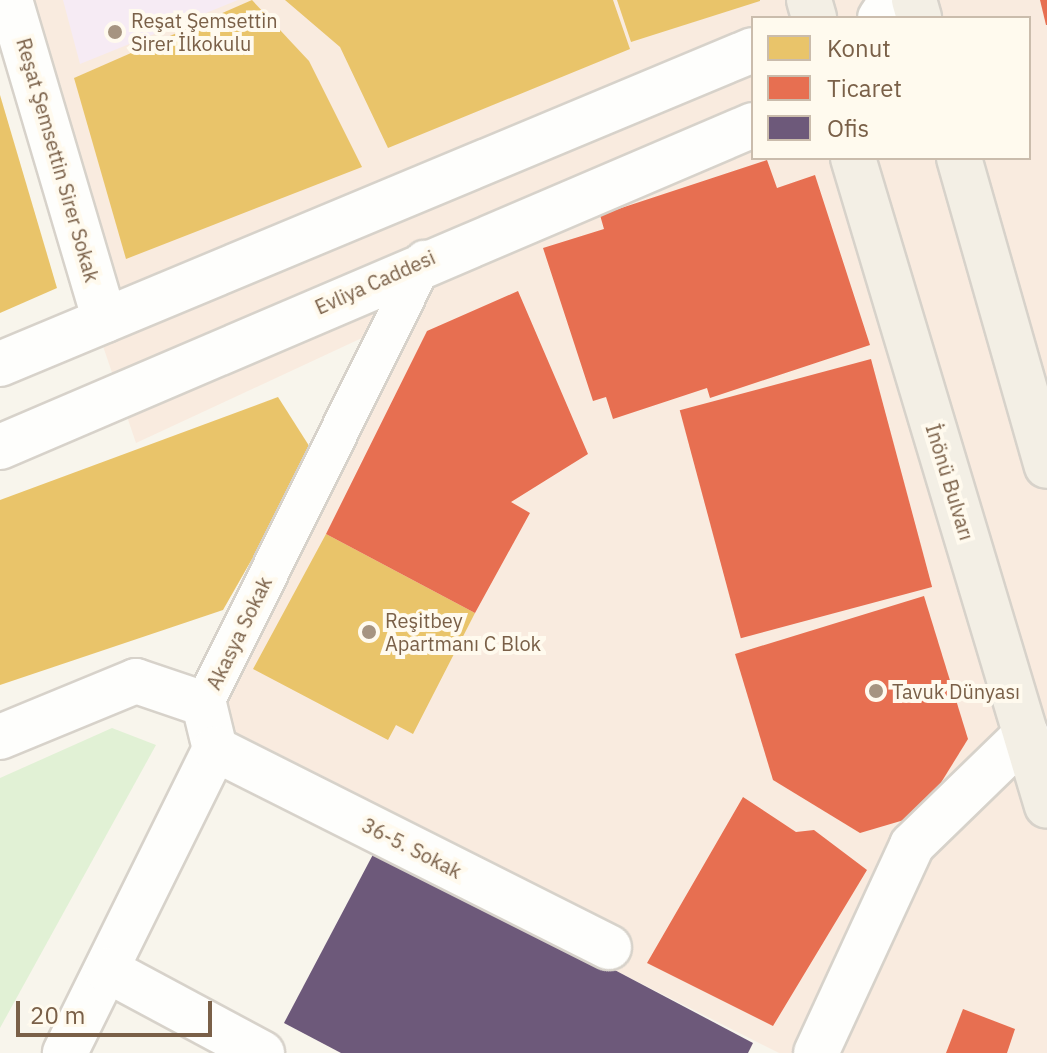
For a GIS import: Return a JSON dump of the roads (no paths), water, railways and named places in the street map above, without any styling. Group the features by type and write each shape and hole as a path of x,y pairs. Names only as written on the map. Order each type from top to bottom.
{"main road":[{"name":"İnönü Bulvarı","path":"854,160 1047,806"},
{"path":"960,160 1047,466"}],"street":[{"name":"Reşat Şemsettin Sirer Sokak","path":"10,0 105,320"},
{"path":"0,364 751,51"},
{"name":"Evliya Caddesi","path":"0,447 424,260 751,126"},
{"name":"Akasya Sokak","path":"215,749 204,704 424,260"},
{"path":"0,737 136,681 204,704"},
{"path":"816,1053 912,845 1026,734"},
{"path":"65,1053 215,749"},
{"name":"36-5. Sokak","path":"215,749 609,947"},
{"path":"107,970 262,1053"}],"place":[{"name":"Reşat Şemsettin Sirer İlkokulu","path":"115,32"},
{"name":"Reşitbey Apartmanı C Blok","path":"369,632"},
{"name":"Tavuk Dünyası","path":"876,691"}]}
